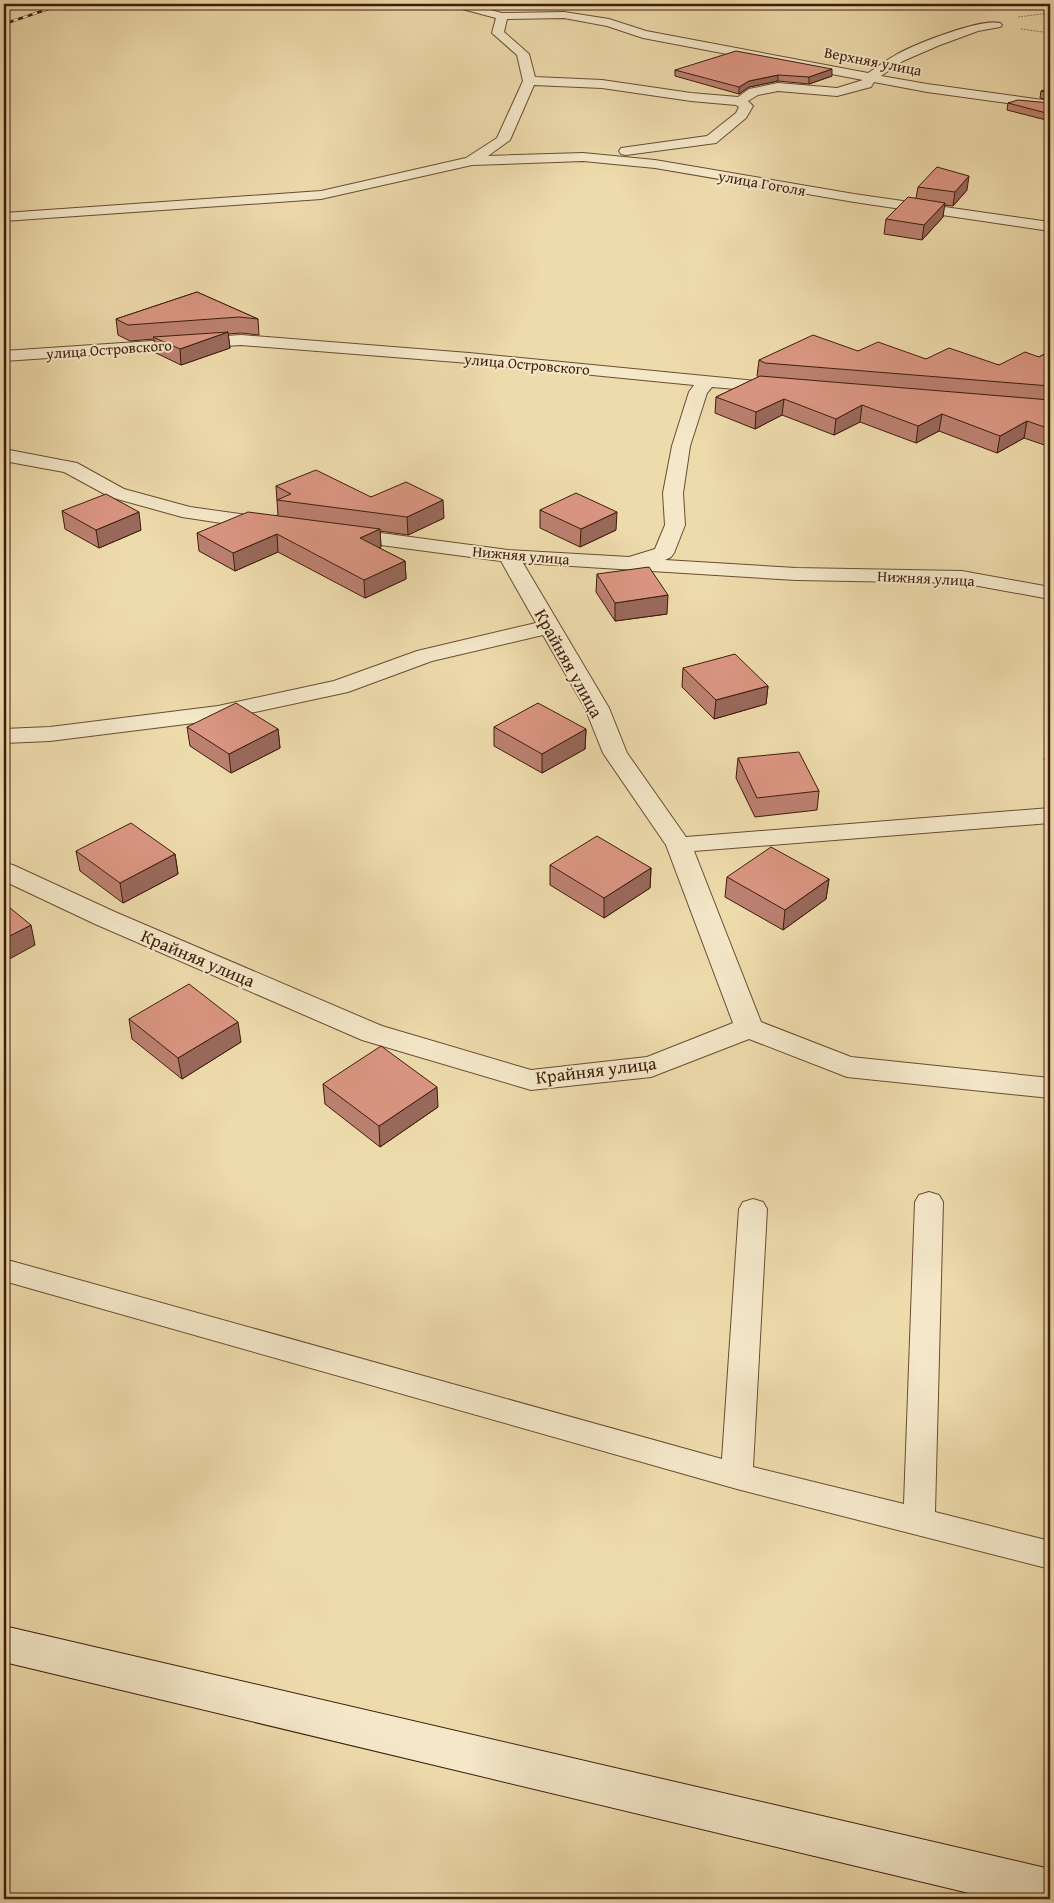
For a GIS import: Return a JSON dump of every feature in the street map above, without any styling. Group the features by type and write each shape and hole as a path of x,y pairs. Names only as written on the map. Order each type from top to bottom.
{"street":[{"name":"Верхняя улица","path":"455,4 502,16 564,15 610,23 643,34 872,76 927,88 1050,105"},
{"path":"4,217 321,195 471,161 503,140 529,81 523,54 498,33 502,16"},
{"path":"740,101 754,92 778,87 837,92 866,84 872,76 899,58 976,28 996,25"},
{"path":"529,81 602,84 691,97 740,101 746,106 741,115 711,140 583,157"},
{"name":"улица Гоголя","path":"471,161 583,157 655,164 854,198 1050,227"},
{"name":"улица Островского","path":"4,356 241,340 469,358 797,389"},
{"path":"628,563 664,553 675,525 673,493 681,446 698,392 707,381"},
{"path":"4,456 70,467 117,493 189,513 285,526"},
{"name":"Нижняя улица","path":"324,531 508,556 796,574 962,577 1050,593"},
{"name":"Крайняя улица","path":"4,871 105,918 372,1033 530,1080 651,1067 749,1028 679,845 615,753 597,708 508,556"},
{"path":"4,736 50,734 218,713 340,687 425,656 549,627"},
{"path":"679,845 1050,815"},
{"path":"749,1028 847,1067 1050,1088"},
{"path":"4,1644 1050,1891"}],"lane":[{"path":"919,1522 929,1202"},
{"path":"737,1476 753,1209"},
{"path":"4,1270 737,1476 1050,1555"}],"path":[{"path":"996,25 1021,16 1050,13"}],"building":[{"path":"736,51 832,69 809,77 778,75 749,81 739,87 675,70"},
{"path":"1050,88 1050,93 1041,91"},
{"path":"1018,100 1050,103 1050,114 1008,103"},
{"path":"937,167 969,176 955,192 918,187"},
{"path":"908,197 945,203 924,225 886,219"},
{"path":"197,292 258,319 239,317 128,325 116,319"},
{"path":"228,332 180,349 153,337"},
{"path":"813,335 858,351 878,342 926,359 949,348 999,365 1025,352 1039,357 1050,351 1050,386 765,363 759,360"},
{"path":"760,376 1050,400 1050,429 1027,421 1000,436 942,414 918,426 862,405 836,419 784,399 756,412 716,397"},
{"path":"316,470 371,497 406,482 443,500 407,517 277,500 291,494 276,486"},
{"path":"576,493 617,512 581,529 540,510"},
{"path":"106,494 139,512 96,530 62,511"},
{"path":"248,512 380,529 360,538 405,561 364,580 277,534 233,553 197,533"},
{"path":"649,567 668,595 615,603 597,574"},
{"path":"735,654 768,686 716,700 683,668"},
{"path":"236,703 278,729 229,754 187,727"},
{"path":"538,703 586,729 542,754 494,727"},
{"path":"799,752 819,791 757,798 738,758"},
{"path":"131,823 175,854 120,883 76,851"},
{"path":"597,836 651,868 604,898 550,865"},
{"path":"771,847 829,879 785,910 727,877"},
{"path":"4,903 31,925 4,939"},
{"path":"189,984 238,1022 178,1058 129,1019"},
{"path":"381,1046 437,1087 379,1126 323,1084"}],"railway":[{"path":"4,24 63,4"}]}
